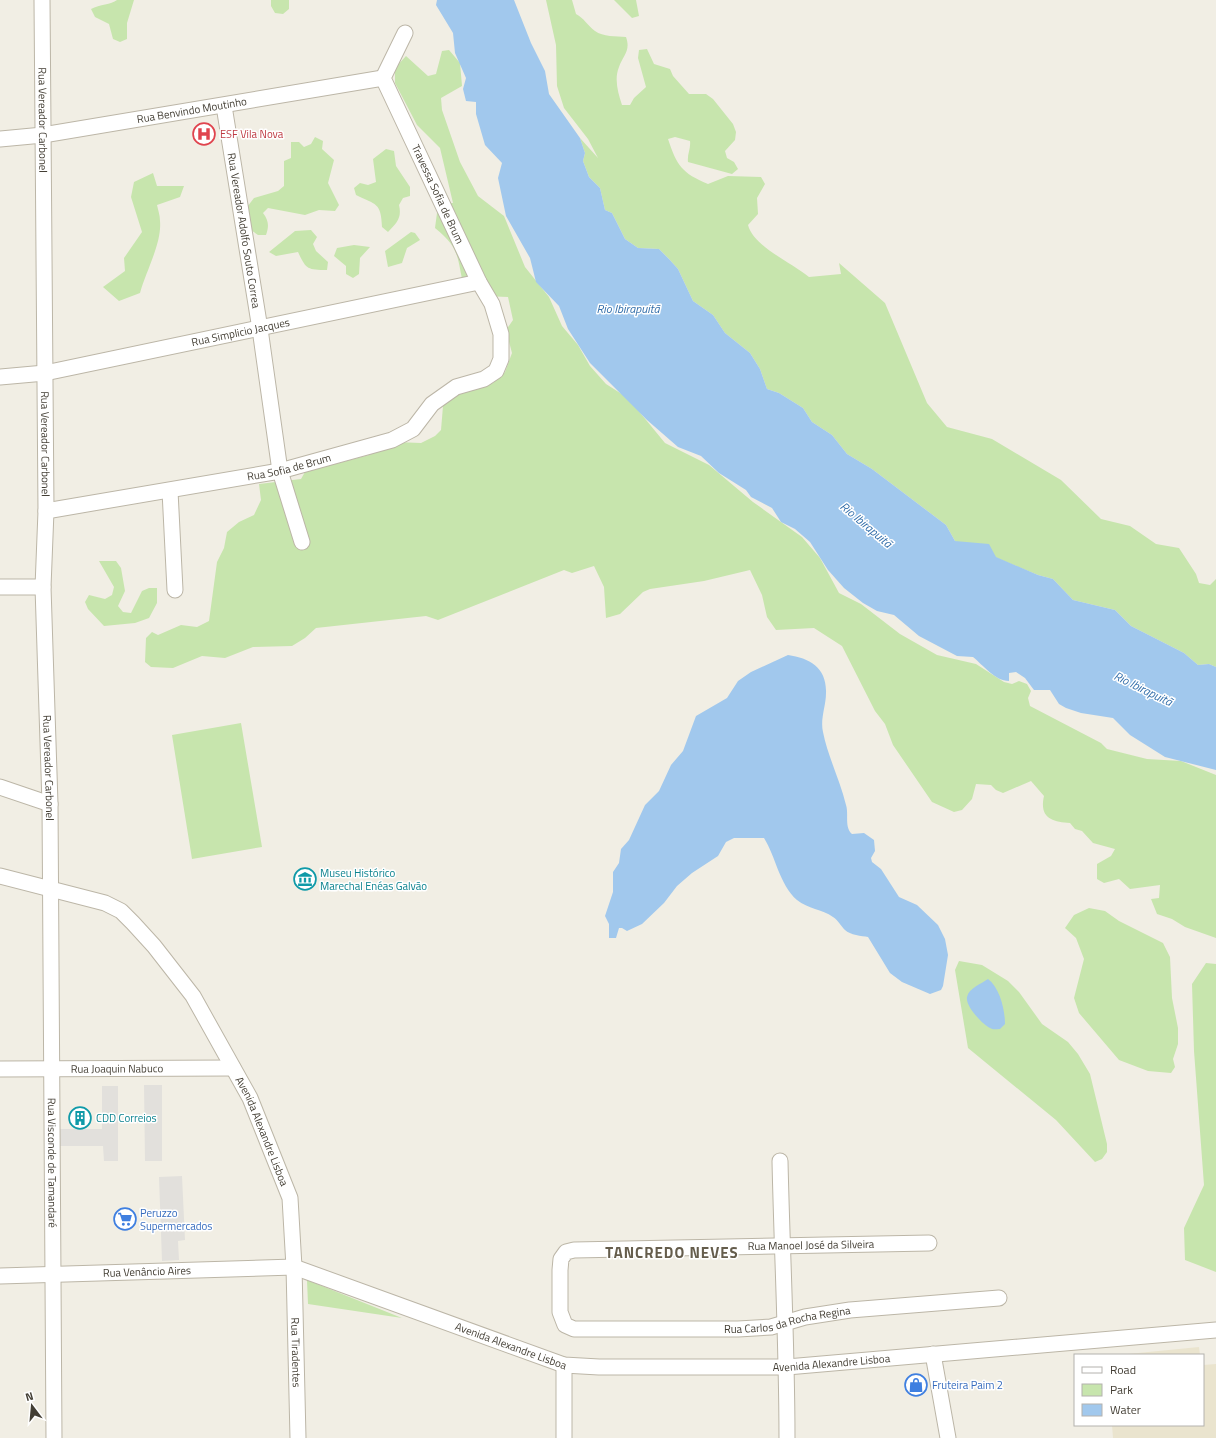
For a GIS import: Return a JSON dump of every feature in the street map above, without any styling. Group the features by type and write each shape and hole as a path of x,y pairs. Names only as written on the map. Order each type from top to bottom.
{"street":[{"name":"Rua Vereador Carbonel","path":"42,0 46,511 44,587 50,804 50,888"},
{"path":"383,78 405,32"},
{"name":"Rua Benvindo Moutinho","path":"0,139 43,135 224,106 326,86 383,78"},
{"name":"Travessa Sofia de Brum","path":"383,78 496,314 501,334 501,359"},
{"name":"Rua Vereador Adolfo Souto Correa","path":"224,106 260,329 280,471 302,542"},
{"name":"Rua Simplicio Jacques","path":"0,377 45,373 480,282"},
{"name":"Rua Sofia de Brum","path":"46,511 280,471 392,440 413,429 432,404 456,387 484,380 496,371 501,359"},
{"path":"170,491 175,590"},
{"path":"0,587 44,587"},
{"path":"0,787 50,804"},
{"name":"Avenida Alexandre Lisboa","path":"0,876 105,903 125,915 154,946 193,996 250,1098 290,1198 294,1267 564,1365 599,1367 787,1367 1216,1330"},
{"name":"Rua Visconde de Tamandaré","path":"50,888 54,1438"},
{"name":"Rua Joaquin Nabuco","path":"0,1069 233,1068"},
{"path":"780,1161 781,1246 787,1367 787,1438"},
{"name":"Rua Manoel José da Silveira","path":"574,1329 565,1325 560,1312 560,1270 561,1259 566,1252 574,1250 929,1243"},
{"name":"Rua Venâncio Aires","path":"0,1276 294,1267"},
{"name":"Rua Tiradentes","path":"294,1267 298,1438"},
{"name":"Rua Carlos da Rocha Regina","path":"574,1329 738,1329 771,1327 805,1317 850,1310 999,1298"},
{"path":"933,1354 948,1438"},
{"path":"564,1365 564,1438"}],"shaded area":[{"path":"144,1085 162,1085 162,1161 145,1161"},
{"path":"102,1086 118,1086 118,1161 104,1161 103,1146 59,1146 59,1129 102,1129"},
{"path":"182,1176 185,1240 178,1241 179,1260 162,1261 159,1177"},
{"path":"1199,1347 1200,1354 1128,1354"},
{"path":"1216,1364 1216,1438 1113,1438 1112,1426 1204,1426 1204,1365"}],"green space":[{"path":"117,0 134,0 127,23 127,39 120,42 113,39 109,24 95,17 91,9"},
{"path":"271,0 289,0 289,9 283,14 275,13 271,6"},
{"path":"546,0 572,0 576,14 595,31 606,35 626,37 628,46 619,67 617,76 618,91 622,105 630,105 634,98 646,87 638,58 639,50 647,49 654,64 670,69 673,76 689,94 706,94 713,99 733,124 736,132 735,140 725,151 727,158 734,162 738,169 732,174 688,162 690,141 675,137 668,139 674,156 682,168 692,176 708,184 728,176 761,177 765,184 757,198 758,214 748,225 752,233 774,254 809,277 841,274 839,263 885,303 927,403 947,427 992,439 1061,480 1101,519 1130,526 1156,544 1179,548 1196,574 1199,583 1210,585 1216,579 1216,667 1209,664 1198,665 1184,653 1131,626 1115,610 1073,600 1053,579 1038,575 955,541 946,525 872,469 847,454 832,435 812,422 803,408 779,393 767,389 760,369 750,353 725,333 713,315 693,301 678,269 669,259 659,249 638,248 625,239 612,213 605,210 600,188 589,177 583,161 585,153 580,138 598,158 588,139 564,108 557,86 556,45"},
{"path":"614,0 636,0 639,16 632,18"},
{"path":"449,50 460,63 462,86 441,98 442,110 460,162 478,196 504,216 525,267 549,297 562,326 578,345 590,366 606,384 628,398 665,443 709,465 753,502 802,537 820,558 839,593 861,604 900,634 937,655 976,664 1004,682 1012,684 1019,681 1027,684 1031,691 1028,698 1030,706 1101,743 1107,749 1147,759 1181,761 1216,775 1216,938 1185,927 1172,919 1157,914 1151,899 1159,898 1160,885 1130,889 1119,879 1104,883 1097,879 1097,864 1111,856 1115,849 1093,843 1082,831 1075,829 1070,823 1053,820 1048,817 1043,809 1044,796 1031,781 1003,793 996,790 991,785 976,784 972,799 962,810 954,812 932,802 893,745 885,724 875,711 842,646 814,628 776,630 767,617 762,595 750,570 704,581 650,589 643,592 620,614 606,618 604,587 594,566 572,573 564,570 438,620 426,616 316,628 305,638 292,646 253,647 225,658 202,656 173,668 151,667 145,662 146,638 152,632 158,635 181,625 197,627 209,621 217,562 224,548 227,532 239,522 254,515 261,500 259,484 301,479 305,472 369,455 396,442 421,443 435,436 441,430 443,406 447,399 461,391 493,383 505,372 512,353 506,330 513,320 508,297 483,296 462,279 455,250 448,240 435,228 437,213 444,210 448,203 453,203 440,148 417,125 395,83 395,68 406,56 428,76 436,74 442,51"},
{"path":"315,137 323,141 322,149 334,160 328,183 339,205 335,211 319,210 305,215 268,208 263,213 268,224 266,235 258,235 245,226 244,211 254,198 278,191 284,186 284,161 291,158 291,142 299,142 304,147 311,144"},
{"path":"386,149 394,151 396,166 410,187 410,196 403,198 399,205 400,213 398,220 388,232 382,227 379,209 376,205 356,195 354,188 360,183 368,185 376,182 373,159"},
{"path":"153,173 157,186 184,186 180,197 157,205 160,219 159,238 140,293 119,301 103,287 125,271 124,258 142,232 131,197 134,182"},
{"path":"311,230 317,237 313,244 316,251 328,262 327,270 311,269 305,265 298,252 276,256 269,252 295,231"},
{"path":"411,232 415,233 420,240 407,248 402,263 388,267 385,251"},
{"path":"354,245 370,247 360,258 359,274 353,278 346,274 346,266 334,256 337,248"},
{"path":"99,561 116,561 121,568 125,591 118,606 123,612 131,613 142,591 149,588 157,588 157,603 149,618 135,623 104,626 88,609 85,602 89,595 105,599 112,595 114,587"},
{"path":"241,723 262,847 192,859 172,735"},
{"path":"1089,908 1105,911 1119,921 1163,943 1170,957 1172,998 1178,1028 1178,1044 1173,1059 1175,1067 1171,1073 1148,1071 1119,1060 1079,1013 1074,998 1084,959 1076,938 1065,928 1074,915"},
{"path":"959,961 982,965 1008,981 1019,992 1042,1024 1068,1042 1078,1054 1090,1074 1107,1144 1107,1152 1102,1159 1095,1162 1056,1120 968,1048 955,970"},
{"path":"1206,963 1216,964 1216,1272 1185,1260 1184,1228 1204,1185 1194,1051 1192,984"},
{"path":"307,1280 402,1318 308,1304"}],"water":[{"name":"Rio Ibirapuitã","path":"437,0 514,0 531,43 545,71 549,94 580,138 585,153 583,161 589,177 600,188 605,210 612,213 625,239 638,248 659,249 669,259 678,269 693,301 713,315 725,333 750,353 760,369 767,389 779,393 803,408 812,422 832,435 847,454 872,469 946,525 955,541 989,544 996,557 1038,575 1053,579 1073,600 1115,610 1131,626 1184,653 1198,665 1209,664 1216,667 1216,770 1165,757 1130,735 1113,718 1081,713 1066,708 1059,704 1050,690 1034,690 1025,678 1016,672 1009,673 1009,681 994,676 973,657 957,656 919,636 894,615 877,611 863,603 844,588 828,570 810,542 795,529 781,522 772,508 751,497 746,490 719,473 701,456 678,447 647,420 590,363 568,329 559,306 536,282 530,258 506,216 498,178 502,163 485,145 476,114 476,102 466,101 463,89 466,78 455,53 453,33 436,5"},
{"path":"788,655 796,656 810,662 816,666 824,677 826,684 826,698 822,727 846,805 848,828 852,834 864,833 874,840 875,851 871,858 872,862 881,869 899,897 917,905 938,925 945,939 948,955 941,990 930,994 902,982 890,973 868,937 847,932 833,917 797,900 786,886 764,838 734,838 726,842 718,856 692,873 677,886 664,903 642,924 627,931 619,928 616,938 609,938 609,924 605,916 613,892 613,872 619,863 621,849 629,840 645,805 659,791 671,765 683,751 696,716 727,698 738,681 751,672"},
{"path":"988,979 996,988 1003,1006 1005,1024 1000,1029 991,1029 983,1023 975,1015 967,1001 970,991"}],"place":[{"name":"ESF Vila Nova","path":"204,134"},
{"name":"Museu Histórico Marechal Enéas Galvão","path":"305,879"},
{"name":"CDD Correios","path":"80,1118"},
{"name":"Peruzzo Supermercados","path":"125,1219"},
{"name":"Fruteira Paim 2","path":"916,1385"}],"district":[{"name":"TANCREDO NEVES","path":"672,1253"}]}
